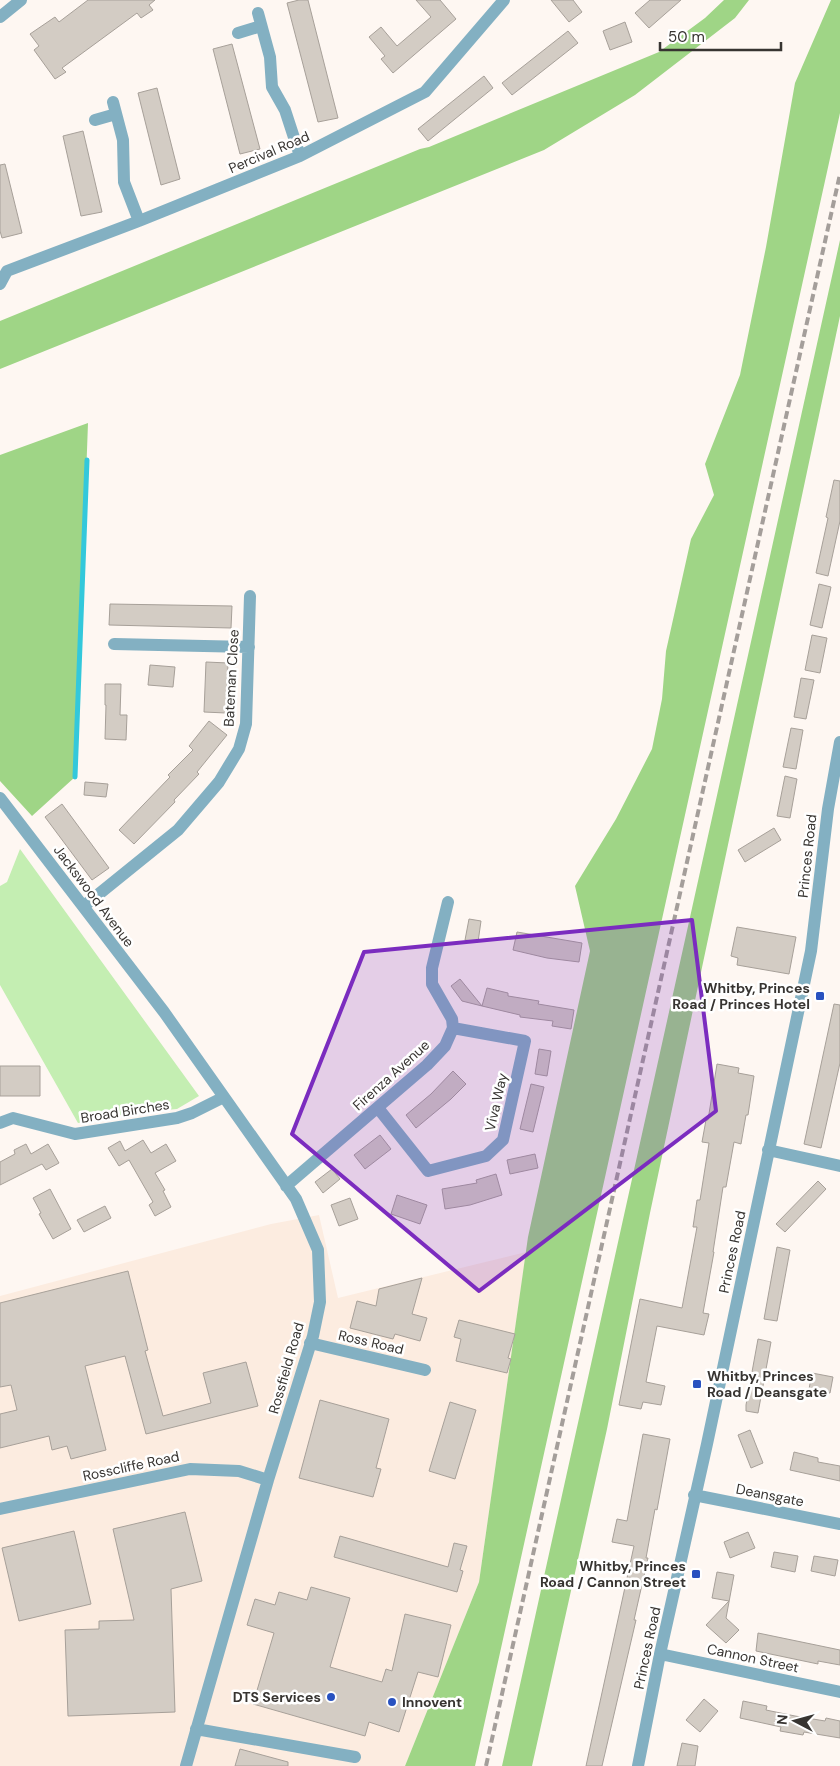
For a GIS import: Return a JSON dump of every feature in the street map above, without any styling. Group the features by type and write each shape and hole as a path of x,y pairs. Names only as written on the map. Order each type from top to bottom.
{"street":[{"path":"0,17 21,0"},
{"name":"Percival Road","path":"0,283 7,271 300,156 425,92 502,0"},
{"path":"258,13 270,57 272,87 285,110 300,156"},
{"path":"238,32 261,26"},
{"path":"95,120 115,108 124,140 124,182 138,221"},
{"name":"Bateman Close","path":"84,906 178,830 219,782 239,749 246,724 250,596"},
{"path":"114,644 249,647"},
{"name":"Princes Road","path":"638,1766 660,1654 694,1495 707,1444 811,951 834,809 840,742"},
{"name":"Jackswood Avenue","path":"0,798 164,1012"},
{"path":"448,902 432,968 432,984 452,1019 453,1028"},
{"name":"Rossfield Road","path":"164,1012 296,1200 318,1250 320,1302 186,1766"},
{"name":"Firenza Avenue","path":"286,1186 427,1065 445,1046 453,1028"},
{"name":"Viva Way","path":"378,1108 428,1171 486,1156 503,1140 525,1041 453,1028"},
{"name":"Broad Birches","path":"0,1123 13,1118 75,1134 177,1118 192,1113 224,1097"},
{"path":"768,1150 840,1166"},
{"name":"Ross Road","path":"310,1342 425,1370"},
{"name":"Rosscliffe Road","path":"0,1509 190,1469 239,1471 268,1480"},
{"name":"Deansgate","path":"694,1495 840,1524"},
{"name":"Cannon Street","path":"660,1654 840,1692"},
{"path":"196,1729 355,1756"}],"highlighted area":[{"path":"692,920 716,1111 479,1291 292,1134 364,952"}],"shaded area":[{"path":"319,1215 338,1298 526,1252 479,1582 405,1766 0,1766 0,1296 271,1224"}],"green space":[{"path":"724,0 749,0 735,18 635,95 544,150 0,369 0,321 659,52 705,18"},
{"path":"831,0 840,0 840,113 475,1766 405,1766 479,1582 528,1237 590,951 575,886 616,819 652,749 662,699 666,651 691,539 714,495 705,464 740,375 766,247 795,83"},
{"path":"840,240 840,316 650,1213 607,1429 532,1766 502,1766"},
{"path":"88,423 75,777 32,816 0,781 0,455"},
{"path":"20,849 199,1096 177,1109 132,1113 78,1123 0,985 0,886 7,882"}],"building":[{"path":"88,0 155,0 149,5 153,10 141,18 137,13 62,68 66,72 55,79 34,50 39,46 30,34 55,17 59,22"},
{"path":"308,0 338,118 318,122 287,3"},
{"path":"416,0 440,0 456,19 393,73 381,59 385,56 369,37 381,27 397,46 431,17"},
{"path":"551,0 573,0 582,12 569,22"},
{"path":"650,0 681,0 649,28 635,13"},
{"path":"625,22 632,42 610,50 603,31"},
{"path":"568,31 578,43 512,95 502,83"},
{"path":"232,44 260,149 240,154 213,49"},
{"path":"484,76 493,88 428,141 418,129"},
{"path":"157,88 180,179 161,185 138,93"},
{"path":"83,131 102,212 81,216 63,136"},
{"path":"5,164 22,233 2,238 0,231 0,165"},
{"path":"834,480 840,481 840,521 828,576 816,573"},
{"path":"819,584 831,587 822,628 810,625"},
{"path":"110,604 232,606 231,628 109,625"},
{"path":"812,635 827,638 820,673 805,670"},
{"path":"206,662 228,663 226,713 204,712"},
{"path":"150,665 175,667 173,687 148,685"},
{"path":"801,678 814,680 806,719 794,717"},
{"path":"105,684 121,684 120,715 127,715 126,740 105,739"},
{"path":"209,721 227,735 197,772 199,774 134,844 119,830 193,750 189,746"},
{"path":"791,728 803,730 796,769 783,767"},
{"path":"785,776 797,779 790,818 777,816"},
{"path":"85,782 108,784 106,797 84,795"},
{"path":"62,804 109,868 92,880 45,817"},
{"path":"774,828 781,840 745,862 738,850"},
{"path":"469,919 481,921 478,942 465,940"},
{"path":"737,927 796,937 789,974 737,965 738,958 731,956"},
{"path":"517,932 582,943 579,962 547,958 513,950"},
{"path":"460,979 482,1006 462,1001 451,986"},
{"path":"487,988 508,993 508,996 539,1001 538,1004 574,1010 571,1029 552,1026 553,1021 520,1017 520,1015 482,1006"},
{"path":"834,1004 840,1005 840,1063 821,1148 804,1144"},
{"path":"539,1049 551,1051 547,1076 535,1074"},
{"path":"717,1064 739,1068 738,1073 754,1076 741,1144 734,1142 726,1187 723,1187 703,1313 709,1314 704,1335 657,1326 646,1382 665,1386 661,1405 643,1402 641,1409 619,1405 640,1299 682,1308 697,1227 693,1227 697,1200 700,1200 709,1143 702,1142 706,1120 708,1120"},
{"path":"0,1066 40,1066 40,1096 0,1096"},
{"path":"453,1071 466,1084 416,1128 406,1115 431,1094"},
{"path":"531,1084 544,1087 533,1132 520,1129"},
{"path":"380,1135 391,1149 365,1169 354,1155"},
{"path":"143,1140 151,1153 166,1144 176,1161 155,1173 165,1190 163,1191 171,1207 155,1216 149,1205 153,1202 129,1160 119,1166 108,1148 120,1141 125,1151"},
{"path":"26,1144 31,1154 48,1144 59,1163 46,1170 42,1164 0,1185 0,1162 15,1154 14,1150"},
{"path":"535,1154 538,1168 510,1174 507,1160"},
{"path":"332,1169 340,1179 323,1193 315,1182"},
{"path":"496,1174 502,1195 470,1205 445,1209 442,1189 477,1183 476,1180"},
{"path":"818,1181 826,1189 785,1232 776,1224"},
{"path":"50,1189 71,1229 53,1239 39,1214 41,1213 33,1198"},
{"path":"397,1195 427,1205 420,1224 391,1214"},
{"path":"350,1198 358,1219 339,1226 331,1205"},
{"path":"105,1206 111,1218 84,1232 77,1220"},
{"path":"777,1247 790,1250 777,1321 764,1319"},
{"path":"128,1271 148,1350 145,1351 163,1416 211,1403 203,1373 246,1362 258,1406 146,1434 125,1356 85,1366 106,1450 71,1459 67,1446 52,1450 49,1436 0,1448 0,1414 17,1410 11,1385 0,1387 0,1303"},
{"path":"422,1278 412,1314 427,1318 420,1341 395,1334 393,1339 350,1328 357,1301 376,1306 379,1289"},
{"path":"459,1320 515,1334 508,1358 511,1359 507,1373 456,1361 461,1339 454,1337"},
{"path":"758,1339 771,1342 758,1413 746,1411 746,1405"},
{"path":"812,1373 833,1377 830,1393 809,1389"},
{"path":"320,1400 389,1419 376,1468 381,1469 373,1497 299,1478"},
{"path":"450,1402 476,1410 455,1479 429,1471"},
{"path":"750,1430 763,1463 751,1468 738,1435"},
{"path":"643,1434 670,1439 657,1510 655,1509 646,1558 648,1558 634,1620 636,1620 602,1766 586,1766 634,1546 612,1542 617,1519 627,1521"},
{"path":"794,1452 818,1458 818,1462 840,1466 840,1481 790,1470"},
{"path":"185,1512 202,1581 171,1589 175,1712 68,1716 65,1630 99,1629 99,1621 134,1620 113,1529"},
{"path":"74,1531 91,1604 19,1621 2,1548"},
{"path":"748,1532 755,1548 730,1558 724,1542"},
{"path":"340,1536 448,1567 454,1543 467,1546 460,1570 463,1571 457,1592 334,1557"},
{"path":"774,1552 798,1556 795,1572 771,1567"},
{"path":"814,1556 838,1560 835,1576 811,1571"},
{"path":"717,1572 734,1575 726,1618 739,1630 726,1643 706,1625 729,1601 712,1598"},
{"path":"311,1587 350,1598 330,1667 382,1682 386,1669 392,1671 405,1614 451,1625 438,1677 418,1672 399,1732 369,1722 365,1736 253,1704 274,1633 247,1625 255,1599 275,1605 279,1592 307,1600"},
{"path":"758,1633 840,1650 840,1665 818,1661 818,1664 756,1651"},
{"path":"704,1699 718,1711 700,1732 686,1720"},
{"path":"743,1701 767,1706 766,1710 795,1716 825,1721 826,1718 840,1721 840,1738 804,1732 803,1735 780,1731 781,1727 740,1718"},
{"path":"682,1743 698,1746 695,1766 677,1766"},
{"path":"240,1749 288,1762 288,1766 235,1766"}],"waterway":[{"path":"75,777 87,460"}],"railway":[{"path":"486,1766 840,174"}],"place":[{"name":"Whitby, Princes Road / Princes Hotel","path":"820,996"},
{"name":"Whitby, Princes Road / Deansgate","path":"697,1384"},
{"name":"Whitby, Princes Road / Cannon Street","path":"696,1574"},
{"name":"DTS Services","path":"331,1697"},
{"name":"Innovent","path":"392,1702"}]}
